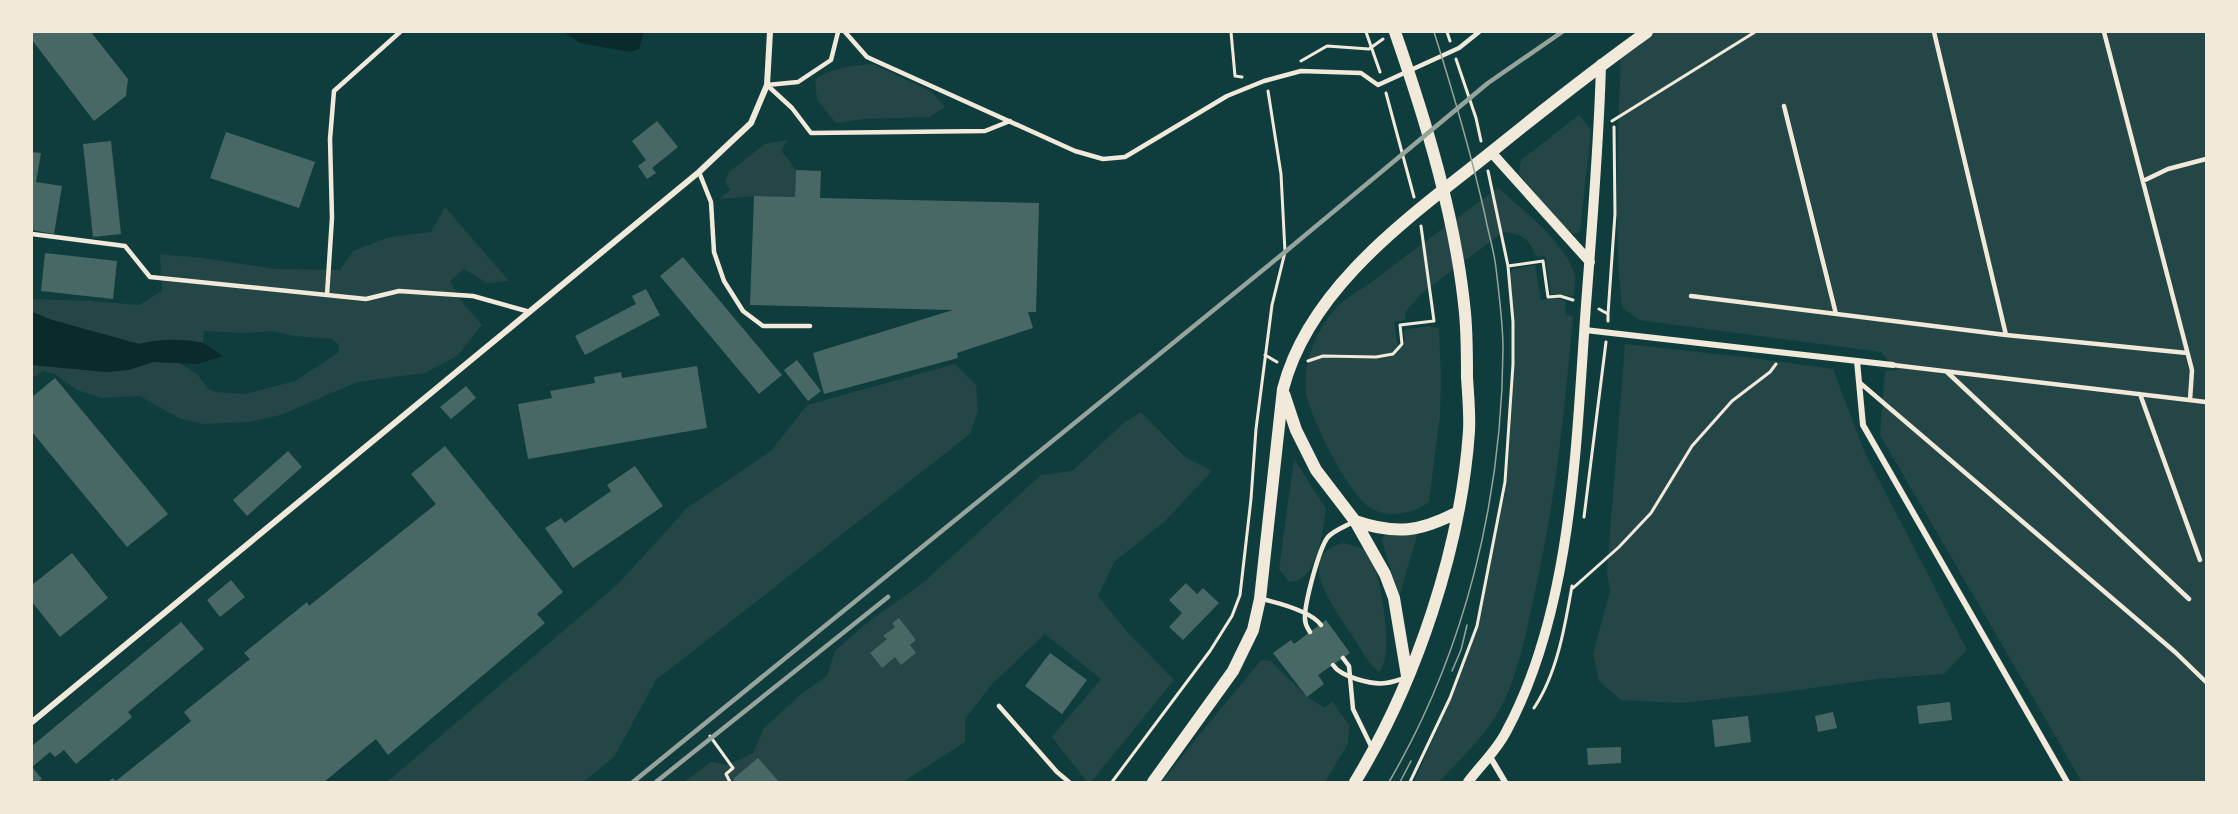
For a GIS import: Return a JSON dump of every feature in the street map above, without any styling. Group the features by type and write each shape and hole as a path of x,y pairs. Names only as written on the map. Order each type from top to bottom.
{"main road":[{"path":"1153,783 1233,671 1253,630 1260,599 1283,389 1288,368 1307,328 1337,287 1402,223 1601,64 1647,32"},
{"path":"1355,783 1374,752 1407,678 1435,604 1458,512 1469,430 1466,315 1458,263 1415,89 1390,34"},
{"path":"1283,389 1296,430 1316,470 1355,521 1385,574 1394,598 1407,678"},
{"path":"1355,521 1380,530 1410,530 1435,524 1458,512"}],"street":[{"path":"32,722 699,172 751,123 767,85 770,32"},
{"path":"1468,783 1506,733 1535,667 1555,591 1569,513 1585,330 1600,127 1601,64"},
{"path":"1491,152 1590,262"},
{"path":"1585,330 1893,365"},
{"path":"1857,361 1863,425 2067,783"},
{"path":"1489,755 1505,783"}],"lane":[{"path":"327,295 332,218 330,139 334,91 400,32"},
{"path":"767,85 798,82 831,60 838,32"},
{"path":"845,32 867,57 1075,150 1103,159 1125,157 1227,96 1264,81 1301,71 1361,73 1378,85 1460,48 1479,32"},
{"path":"1934,32 2006,335"},
{"path":"2104,32 2192,370 2190,400"},
{"path":"767,85 792,108 811,133 985,131 1010,121"},
{"path":"1784,106 1836,314"},
{"path":"2143,181 2168,169 2206,159"},
{"path":"699,172 711,202 714,252 724,281 743,311 763,326 810,326"},
{"path":"32,234 124,246 150,277 366,299 399,291 473,297 530,312"},
{"path":"1691,296 2006,335 2187,353"},
{"path":"1893,365 2206,402"},
{"path":"1947,372 2189,599"},
{"path":"1859,382 2175,652 2206,682"},
{"path":"2140,394 2200,560"},
{"path":"1310,632 1305,623 1304,614 1311,585 1328,536 1355,521"},
{"path":"1260,599 1284,604 1316,617 1321,625"},
{"path":"1343,658 1349,666 1353,709 1374,752"},
{"path":"1333,665 1338,672 1350,677 1384,683 1407,678"},
{"path":"999,706 1069,783"}],"path":[{"path":"1112,783 1210,651 1232,616 1240,595 1265,355 1272,305 1285,252 1281,174 1270,96 1264,81 1235,76 1231,32"},
{"path":"1366,32 1380,75"},
{"path":"1600,127 1755,32"},
{"path":"1295,63 1327,46 1369,49 1390,34"},
{"path":"1384,85 1404,153 1416,205"},
{"path":"1608,314 1615,214 1614,120"},
{"path":"1265,355 1288,368 1323,356 1376,357 1393,354 1402,344 1400,326 1434,321 1421,223"},
{"path":"1410,783 1450,698 1477,626 1505,482 1513,364 1513,322 1508,266 1543,261 1546,290"},
{"path":"1571,590 1651,513 1692,446 1732,401 1770,372 1784,352"},
{"path":"710,736 733,768 726,774 730,783"}],"shaded area":[{"path":"564,32 644,32 639,49 630,52 580,43"},
{"path":"1654,32 2206,32 2206,782 2082,782 1880,435 1885,371 1897,370 1881,352 1639,320 1622,307 1617,212 1621,53"},
{"path":"873,64 932,92 945,107 929,117 864,119 836,123 817,100 815,79 843,68"},
{"path":"1579,115 1591,130 1580,231 1575,234 1567,230 1519,174 1521,160"},
{"path":"788,140 781,150 796,170 795,197 754,196 719,199 730,190 725,182 729,172 765,144"},
{"path":"1498,188 1531,217 1564,253 1575,277 1574,296 1551,294 1545,256 1537,257 1528,242 1521,236 1503,232 1421,294 1406,311 1405,320 1394,322 1398,348 1405,346 1404,330 1428,326 1439,328 1440,416 1429,502 1400,514 1376,511 1360,499 1341,471 1322,436 1309,404 1306,392 1307,367 1312,349 1324,324 1340,304"},
{"path":"445,207 509,281 487,283 464,269 450,281 460,300 482,325 457,356 425,373 357,382 281,415 248,422 203,424 181,419 139,396 101,398 77,390 55,374 43,371 32,378 32,365 107,372 128,370 153,362 180,363 198,375 208,389 216,392 245,394 295,381 338,353 339,345 332,339 295,336 272,331 245,333 204,331 203,343 163,341 139,344 52,320 32,312 32,299 139,305 162,291 160,254 277,269 340,270 353,251 390,237 431,232"},
{"path":"1535,265 1541,300 1556,298 1565,301 1566,315 1573,316 1554,486 1527,629 1506,697 1485,732 1439,782 1414,782 1451,698 1478,626 1507,483 1514,364 1514,322 1510,273 1513,269"},
{"path":"32,312 52,320 139,344 171,340 202,343 223,356 197,364 153,362 128,370 107,372 32,365"},
{"path":"1625,344 1833,369 1865,453 1967,650 1944,674 1877,679 1777,693 1680,703 1621,700 1599,681 1593,653 1610,592 1607,571"},
{"path":"955,364 976,385 978,411 970,434 656,680 614,757 583,782 387,782 618,584 687,508 771,451 807,405"},
{"path":"1141,412 1185,457 1212,471 1164,522 1115,561 1098,596 1130,635 1174,680 1091,782 1087,782 1052,737 1101,679 1045,634 992,684 965,719 965,742 903,782 684,782 711,762 728,765 753,753 764,728 801,694 827,676 835,651 863,626 924,582 1041,475 1072,471 1125,422"},
{"path":"1294,459 1326,509 1313,565 1299,580 1289,582 1279,569"},
{"path":"1418,532 1399,597 1382,540 1384,536 1390,534"},
{"path":"1344,543 1363,549 1370,556 1377,574 1386,637 1384,664 1379,672 1364,654 1328,597 1322,583 1319,570 1320,559 1328,549"},
{"path":"1261,660 1271,661 1307,697 1325,708 1332,701 1349,725 1348,744 1325,782 1162,782 1199,736"}],"building":[{"path":"32,32 91,32 128,79 126,96 94,121 32,40"},
{"path":"657,121 678,147 652,168 656,173 647,179 638,166 646,160 632,141"},
{"path":"226,132 315,162 299,208 210,178"},
{"path":"111,141 121,234 93,237 83,144"},
{"path":"32,152 41,153 36,182 62,186 54,234 32,230"},
{"path":"796,170 821,171 820,198 1039,203 1036,312 1028,312 1033,328 957,353 958,358 824,394 813,353 953,310 750,305 754,196 795,197"},
{"path":"45,253 117,261 113,299 41,291"},
{"path":"683,257 782,375 759,394 660,276"},
{"path":"646,289 660,315 585,355 575,336 636,304 632,296"},
{"path":"797,360 821,391 808,401 784,370"},
{"path":"697,366 707,428 528,459 518,404 552,398 550,391 595,383 594,377 621,372 622,378"},
{"path":"55,378 168,514 127,547 32,432 32,397"},
{"path":"466,386 476,398 451,419 440,407"},
{"path":"445,446 563,592 537,614 545,623 388,755 376,739 324,782 108,782 113,778 116,781 191,721 184,712 250,659 244,653 307,602 309,606 436,504 411,474"},
{"path":"288,451 302,467 247,516 233,500"},
{"path":"635,466 663,506 573,568 545,528 561,518 565,523 611,491 607,485"},
{"path":"72,553 108,598 60,637 32,602 32,585"},
{"path":"231,580 245,597 220,617 207,600"},
{"path":"1186,583 1197,594 1203,588 1219,603 1183,640 1169,627 1182,613 1169,600"},
{"path":"899,618 916,640 910,645 916,653 901,665 895,657 882,668 870,653 887,639 883,636 895,627 892,623"},
{"path":"1326,620 1350,653 1318,675 1324,684 1307,697 1273,653 1291,640 1294,644"},
{"path":"181,622 204,649 128,712 132,717 76,764 64,750 55,757 50,752 32,767 32,746"},
{"path":"1050,653 1087,680 1062,714 1025,686"},
{"path":"1950,702 1952,720 1919,724 1917,706"},
{"path":"1833,712 1837,728 1818,732 1815,716"},
{"path":"1748,716 1751,742 1715,747 1712,720"},
{"path":"1621,747 1621,763 1588,765 1587,748"},
{"path":"758,758 779,782 736,782 733,779"},
{"path":"32,767 42,779 37,782 32,782"}],"tram line":[{"path":"1389,782 1416,732 1439,681 1458,628 1487,518 1501,406 1503,339 1495,261 1468,146 1434,32"},
{"path":"1452,671 1461,650 1467,625"},
{"path":"1400,782 1411,761"}],"railway":[{"path":"633,782 1285,252 1488,83 1562,32"},
{"path":"656,782 888,597"}]}
